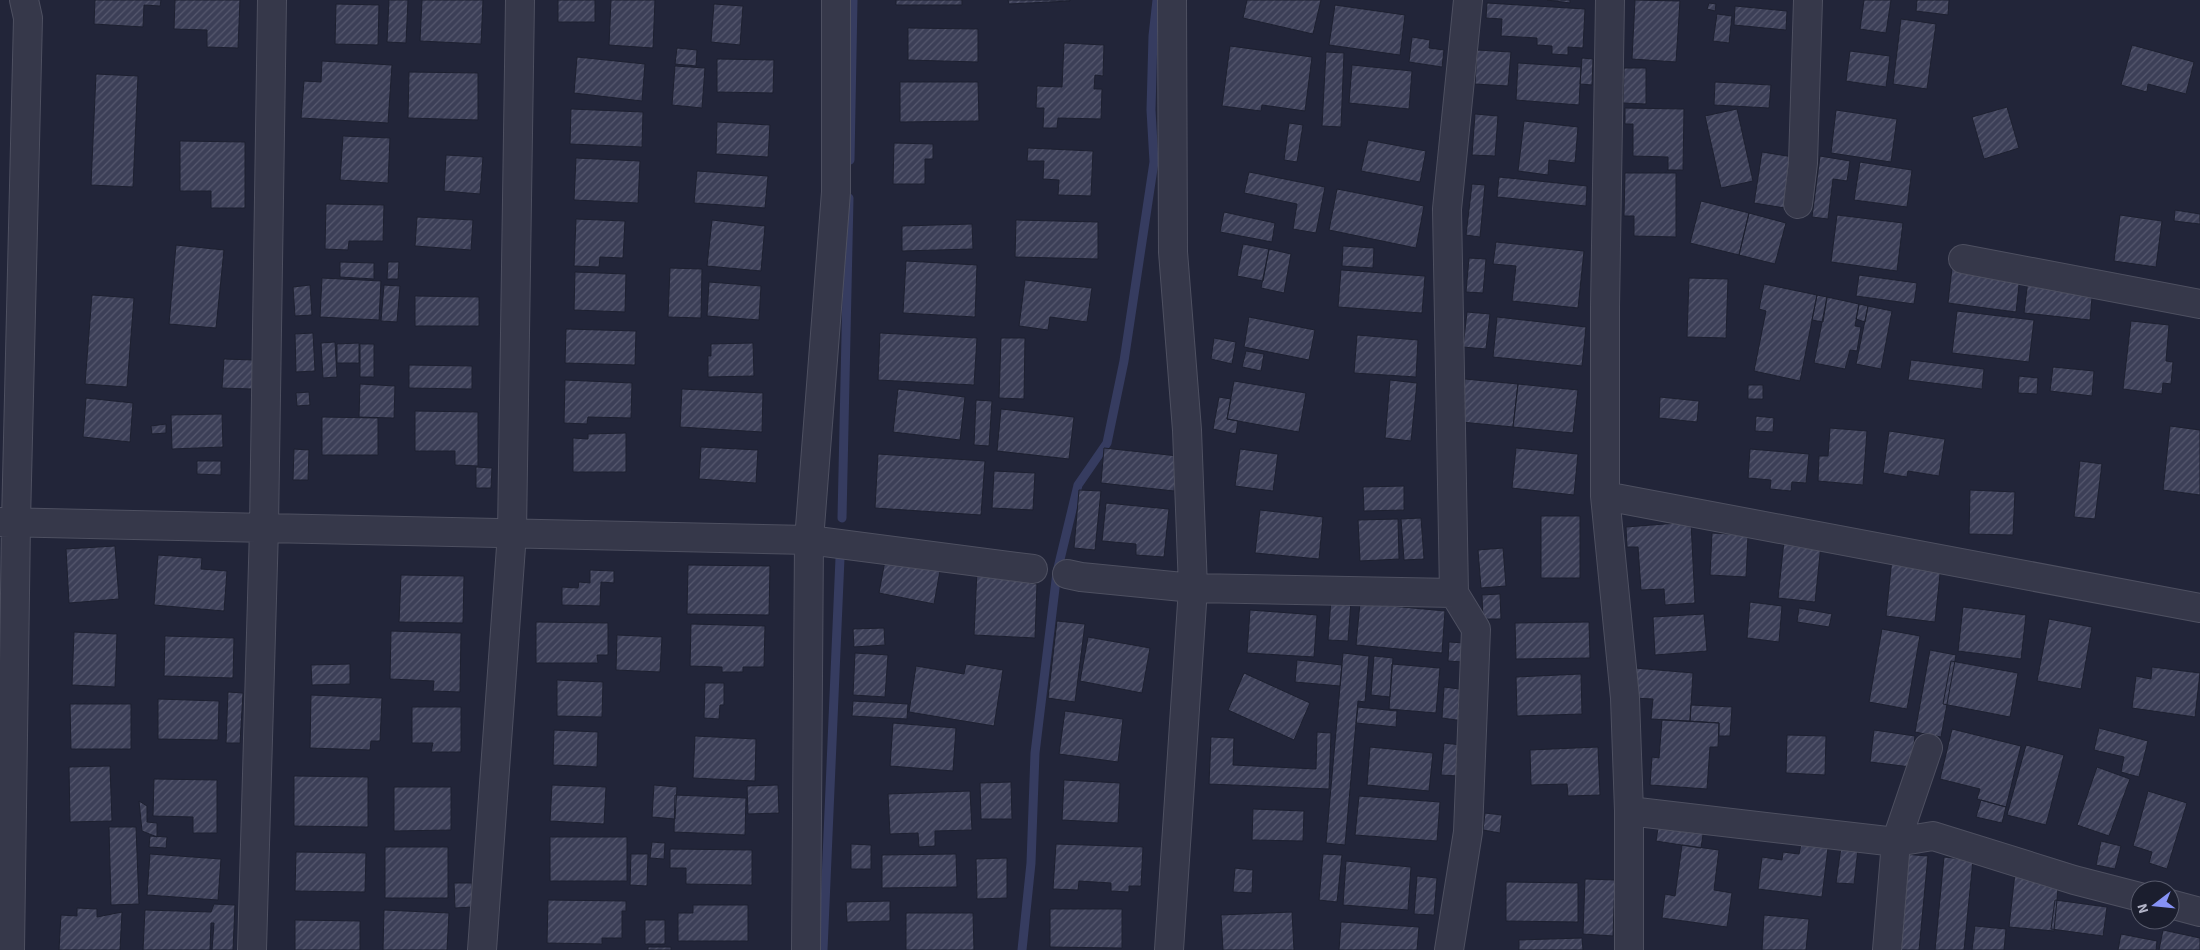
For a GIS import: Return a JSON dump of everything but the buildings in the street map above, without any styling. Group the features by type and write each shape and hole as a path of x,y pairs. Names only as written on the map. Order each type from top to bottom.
{"street":[{"path":"10,950 8,522 28,18 24,0"},
{"path":"252,950 264,528 272,0"},
{"path":"482,950 512,533 520,0"},
{"path":"806,950 809,540 836,192 836,0"},
{"path":"1170,950 1193,588 1187,430 1173,252 1172,0"},
{"path":"1449,950 1468,832 1476,629 1454,594 1447,209 1468,0"},
{"path":"1610,0 1605,307 1605,496 1625,698 1629,811 1629,950"},
{"path":"1798,204 1803,163 1808,0"},
{"path":"1963,259 2200,304"},
{"path":"1605,496 2200,608"},
{"path":"8,522 809,540 1033,569"},
{"path":"1067,574 1193,588 1454,594"},
{"path":"1888,950 1896,842 1928,748"},
{"path":"1629,811 1896,842 1933,836 2074,880 2130,894"},
{"path":"2180,907 2200,912"}],"waterway":[{"path":"850,160 853,0"},
{"path":"1022,950 1031,863 1035,753 1057,572 1078,485 1107,443 1124,361 1154,162 1151,110 1153,36 1157,0"},
{"path":"842,518 849,198"},
{"path":"823,950 840,558"}]}
